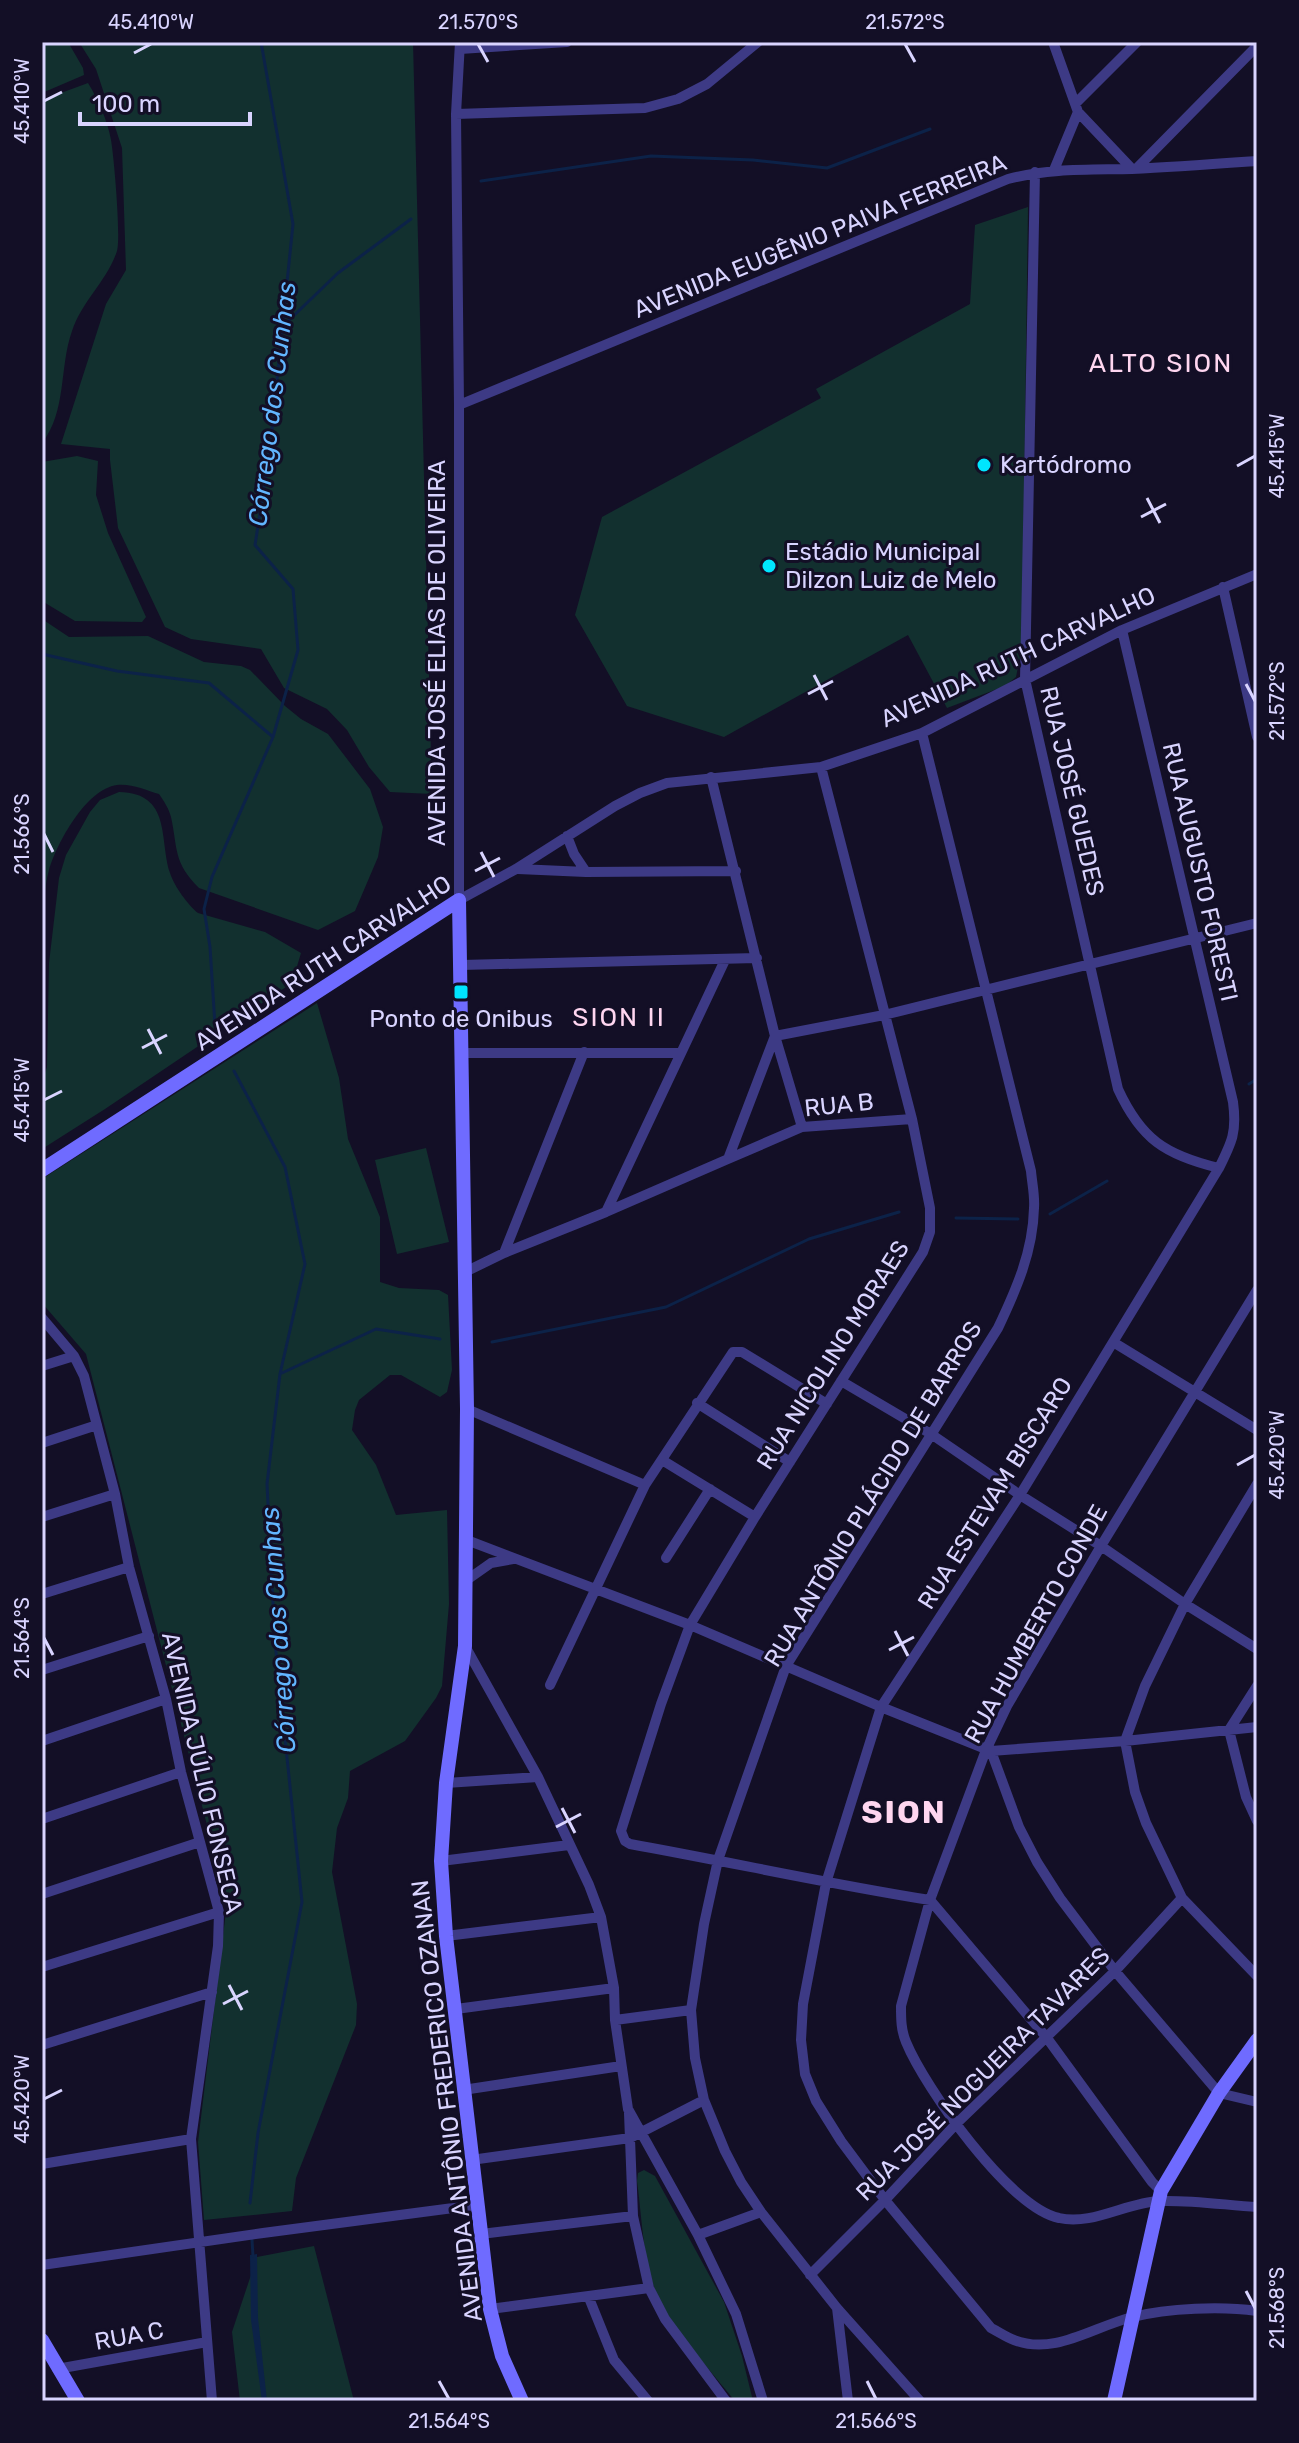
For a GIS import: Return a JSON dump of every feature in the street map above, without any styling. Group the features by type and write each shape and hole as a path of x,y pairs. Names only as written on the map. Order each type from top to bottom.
{"street":[{"path":"460,46 567,42"},
{"path":"456,114 645,108 678,99 707,84 758,42"},
{"path":"1053,42 1076,108 1134,168 1257,46"},
{"path":"1054,170 1076,108 1137,42"},
{"name":"AVENIDA JOSÉ ELIAS DE OLIVEIRA","path":"460,46 456,114 459,900 467,1409"},
{"name":"AVENIDA EUGÊNIO PAIVA FERREIRA","path":"459,405 1008,179 1054,170 1257,161"},
{"name":"RUA JOSÉ GUEDES","path":"1035,172 1025,679 1118,1089 1130,1115 1146,1134 1170,1153 1219,1168"},
{"name":"AVENIDA RUTH CARVALHO","path":"42,1170 459,900 640,793 667,783 821,767 922,733 1122,630 1257,574"},
{"path":"1223,587 1257,737"},
{"name":"RUA AUGUSTO FORESTI","path":"1122,630 1233,1102 1236,1123 1233,1140 1219,1168"},
{"name":"RUA ANTÔNIO PLÁCIDO DE BARROS","path":"920,2401 810,2275 741,2182 704,2100 695,2058 691,2010 704,1924 718,1860 786,1666 1003,1317 1019,1284 1030,1247 1035,1207 1031,1171 922,733"},
{"name":"RUA NICOLINO MORAES","path":"718,1860 630,1844 625,1841 621,1831 661,1704 690,1625 923,1252 930,1232 930,1208 912,1119 821,767"},
{"path":"711,777 775,1036 802,1127"},
{"path":"567,836 586,872"},
{"path":"516,869 736,871"},
{"path":"775,1036 884,1015 1257,923"},
{"path":"461,965 757,958"},
{"path":"606,1212 725,960"},
{"path":"728,1159 775,1036"},
{"path":"504,1253 584,1052"},
{"path":"463,1053 680,1053"},
{"name":"RUA B","path":"465,1272 802,1127 912,1119"},
{"name":"RUA ESTEVAM BISCARO","path":"1219,1168 1020,1495 881,1707 826,1883 803,2004 801,2040 805,2074 816,2101 841,2141 885,2200 991,2328 1016,2341 1041,2344 1067,2341 1134,2316 1209,2307 1257,2311"},
{"name":"RUA HUMBERTO CONDE","path":"1257,1290 1007,1706 930,1900 901,2006 906,2041 921,2072 955,2125 1007,2183 1042,2213 1060,2219 1081,2219 1159,2196 1257,2207"},
{"name":"AVENIDA JÚLIO FONSECA","path":"42,1318 59,1335 84,1376 115,1494 129,1567 166,1699 181,1772 219,1912 218,1946 191,2139 212,2401"},
{"path":"1113,1342 1257,1430"},
{"path":"550,1685 645,1485 733,1352 742,1352 827,1404"},
{"path":"42,1366 74,1356"},
{"path":"841,1381 931,1434 1257,1649"},
{"path":"697,1403 790,1462"},
{"path":"467,1409 645,1485"},
{"name":"AVENIDA ANTÔNIO FREDERICO OZANAN","path":"467,1409 465,1646 446,1783 441,1861 446,1936 490,2309 502,2356 522,2401"},
{"path":"42,1443 97,1425"},
{"path":"662,1460 755,1517"},
{"path":"1257,1484 1185,1604 1145,1686 1125,1741 1135,1792 1146,1823 1182,1898 1257,1976"},
{"path":"666,1558 710,1489"},
{"path":"42,1517 115,1494"},
{"path":"464,1539 690,1625 988,1750 1125,1741 1257,1727"},
{"path":"464,1582 491,1563 519,1558"},
{"path":"42,1594 129,1567"},
{"path":"42,1670 149,1636"},
{"path":"465,1646 538,1777 601,1917 614,1988 615,2020 628,2109 633,2216 649,2288 665,2319 726,2401"},
{"path":"1257,1686 1229,1730 1246,1797 1257,1821"},
{"path":"42,1741 166,1699"},
{"path":"988,1750 1019,1827 1037,1862 1115,1971 1219,2093 1257,2102"},
{"path":"42,1819 181,1772"},
{"path":"446,1783 538,1777"},
{"path":"42,1894 200,1842"},
{"path":"441,1861 569,1845"},
{"path":"718,1860 826,1883 930,1900 1047,2038 1159,2196"},
{"name":"RUA JOSÉ NOGUEIRA TAVARES","path":"810,2275 955,2125 1115,1971 1182,1898"},
{"path":"42,1967 219,1912"},
{"path":"446,1936 601,1917"},
{"path":"456,2009 614,1988"},
{"path":"42,2045 212,1992"},
{"path":"615,2020 691,2010"},
{"path":"1114,2401 1159,2196 1219,2093 1257,2040"},
{"path":"463,2090 621,2066"},
{"path":"471,2160 630,2138 704,2100"},
{"path":"628,2109 698,2235 736,2314 763,2401"},
{"path":"42,2164 191,2139"},
{"path":"42,2265 476,2205"},
{"path":"698,2235 761,2212"},
{"path":"481,2234 633,2216"},
{"path":"490,2309 649,2288"},
{"path":"589,2298 614,2360 648,2401"},
{"path":"837,2308 848,2401"},
{"path":"42,2340 78,2401"},
{"name":"RUA C","path":"57,2369 207,2342"}],"green space":[{"path":"42,42 68,42 84,75 42,93"},
{"path":"79,42 413,42 432,794 390,792 369,767 347,730 327,709 284,688 261,649 191,639 165,627 118,528 110,449 61,444 106,304 126,270 122,148 96,69"},
{"path":"88,83 102,111 111,140 117,197 117,251 76,320 68,345 59,403 50,431 42,443 42,100"},
{"name":"Estádio Municipal Dilzon Luiz de Melo","path":"1028,207 1022,647 1016,677 1005,686 947,708 908,635 724,737 627,706 575,615 602,517 821,398 816,389 970,304 975,225"},
{"path":"77,456 98,461 96,495 108,533 146,617 142,622 75,621 42,601 42,462"},
{"path":"42,619 69,637 148,636 204,662 241,666 250,670 301,719 328,734 370,789 383,827 378,857 355,911 318,930 199,888 181,863 170,814 159,794 138,787 117,785 94,796 66,832 49,870 42,927"},
{"path":"119,792 136,794 156,809 172,878 198,913 265,932 301,953 292,983 42,1149 42,1083 47,1067 49,963 59,878 66,855 90,812 100,800"},
{"path":"317,1003 339,1078 348,1139 380,1217 380,1282 399,1288 439,1290 448,1295 452,1370 447,1392 440,1397 401,1375 390,1375 359,1400 352,1430 376,1465 396,1515 447,1510 449,1604 442,1686 405,1741 350,1771 348,1798 337,1828 332,1872 357,2004 356,2025 296,2178 292,2211 204,2220 198,2142 227,1903 86,1354 42,1303 42,1179"},
{"path":"426,1148 449,1242 397,1254 375,1160"},
{"path":"644,2170 655,2176 724,2302 753,2401 735,2401 682,2336 658,2297 646,2255 637,2181 638,2173"},
{"path":"314,2246 354,2401 240,2401 232,2332 257,2257"}],"water":[{"path":"257,2254 258,2318 267,2401 262,2401 251,2320 250,2255"}],"waterway":[{"name":"Córrego dos Cunhas","path":"215,1025 204,909 212,877 273,737 298,650 293,589 255,545 270,449 293,224 261,42"},
{"path":"481,181 651,156 753,160 827,168 930,129"},
{"path":"283,326 338,273 411,219"},
{"path":"42,654 117,671 209,683 273,737"},
{"name":"Córrego dos Cunhas","path":"234,1071 285,1167 305,1264 280,1374 267,1484 275,1642 302,1902 258,2133 250,2203"},
{"path":"1249,1084 1257,1079"},
{"path":"1050,1214 1107,1181"},
{"path":"492,1342 666,1307 809,1239 899,1212"},
{"path":"956,1218 1018,1219"},
{"path":"282,1373 376,1329 440,1339"},
{"name":"Córrego dos Cunhas","path":"252,2240 253,2256"}],"place":[{"name":"Kartódromo","path":"984,465"},
{"name":"Estádio Municipal Dilzon Luiz de Melo","path":"769,566"},
{"name":"Ponto de Onibus","path":"461,992"}],"district":[{"name":"ALTO SION","path":"1161,363"},
{"name":"SION II","path":"619,1017"},
{"name":"SION","path":"904,1812"}]}
